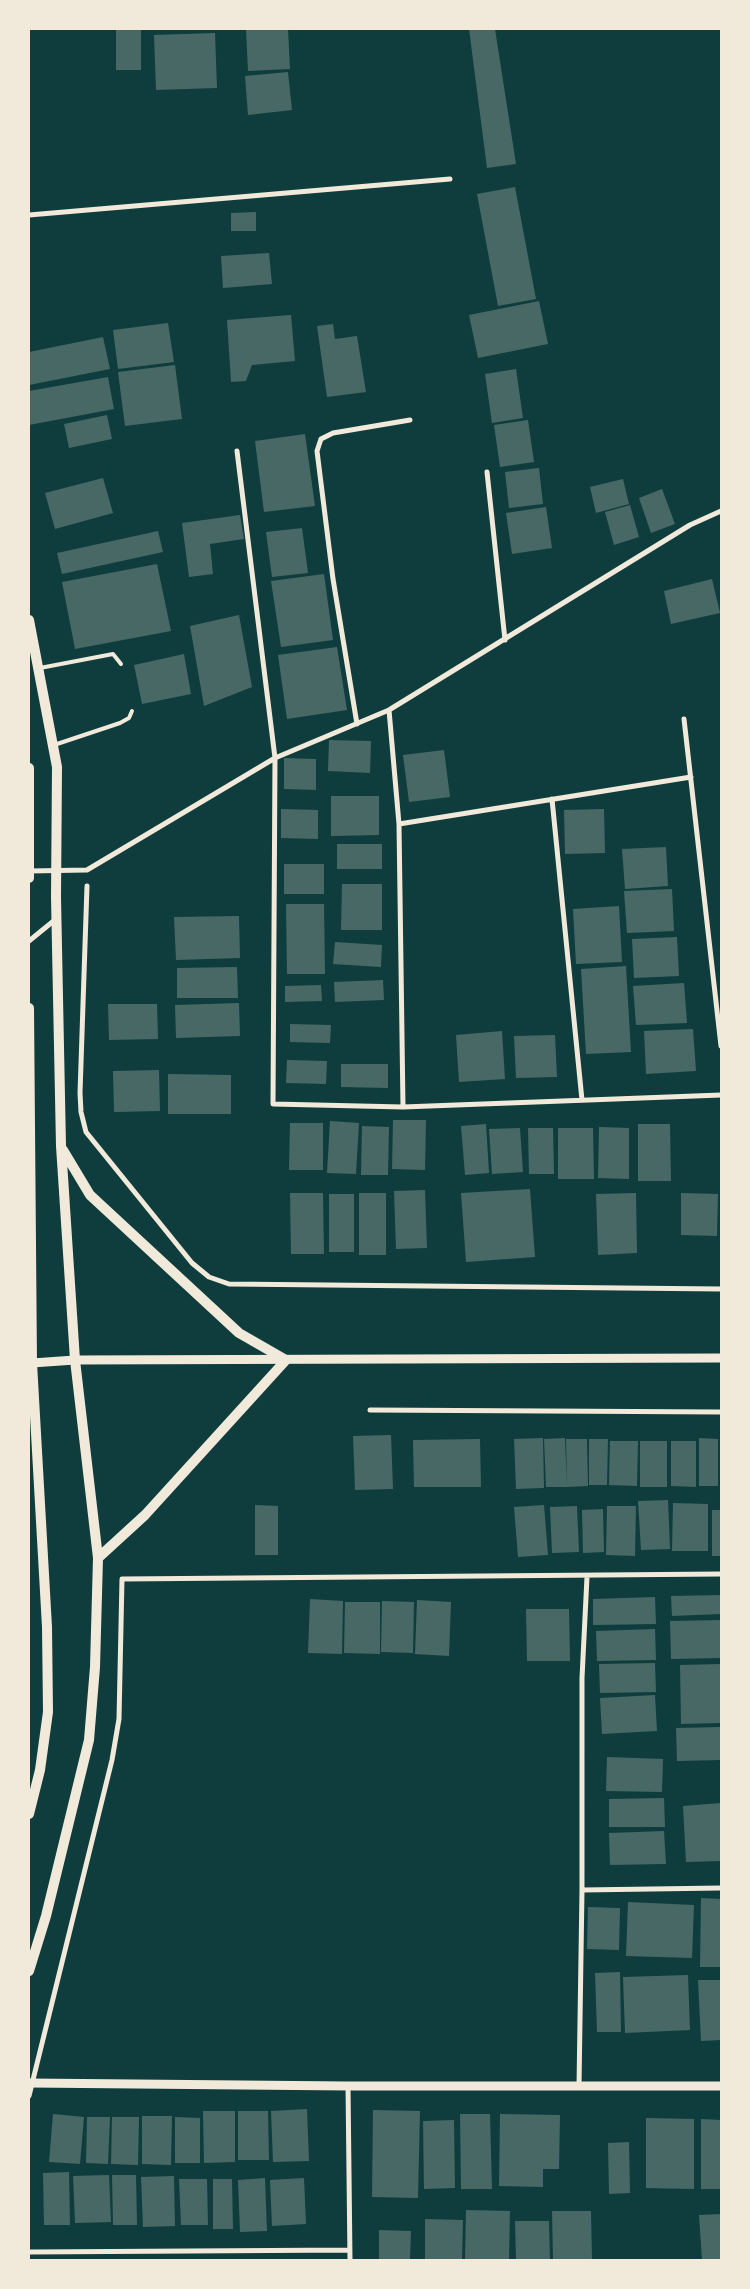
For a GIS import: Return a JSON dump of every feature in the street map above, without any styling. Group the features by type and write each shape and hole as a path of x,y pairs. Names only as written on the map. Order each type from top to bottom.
{"main road":[{"path":"29,620 57,767 56,919 61,1146 75,1360 98,1558 95,1667 89,1740 46,1916 29,1971"},
{"path":"29,768 29,878"},
{"path":"29,1008 32,1363 47,1627 48,1712 40,1770 29,1814"},
{"path":"61,1146 90,1195 239,1333 286,1360 144,1515 98,1558"}],"street":[{"path":"29,215 450,179"},
{"path":"357,724 333,580 317,451 321,439 333,433 410,420"},
{"path":"237,451 275,758 274,1104 403,1107 721,1095"},
{"path":"487,472 505,640"},
{"path":"29,871 87,870 275,758 390,710 690,525 721,511"},
{"path":"390,710 399,824 403,1107"},
{"path":"684,719 721,1046"},
{"path":"399,824 692,777"},
{"path":"552,799 582,1100"},
{"path":"87,886 80,1093 81,1112 86,1132 192,1263 209,1277 229,1284 721,1289"},
{"path":"29,940 56,919"},
{"path":"32,1363 75,1360 721,1358"},
{"path":"370,1410 721,1412"},
{"path":"29,2096 113,1752 119,1719 122,1579 587,1577 721,1574"},
{"path":"579,2086 582,1890 582,1678 587,1577"},
{"path":"582,1890 721,1888"},
{"path":"31,2083 348,2086 721,2086"},
{"path":"348,2086 350,2260"},
{"path":"29,2252 350,2250"}],"lane":[{"path":"38,668 113,654 121,664"},
{"path":"53,746 120,723 130,718 132,711"}],"building":[{"path":"116,29 141,29 141,70 116,70"},
{"path":"246,29 288,29 290,69 248,71"},
{"path":"469,29 495,29 516,164 487,168"},
{"path":"215,33 217,88 156,90 154,35"},
{"path":"288,72 292,110 248,115 245,76"},
{"path":"515,187 536,299 498,306 477,194"},
{"path":"256,212 256,231 231,231 231,213"},
{"path":"269,253 272,284 223,288 221,256"},
{"path":"539,301 548,344 478,358 469,315"},
{"path":"291,315 295,361 252,365 246,381 231,382 227,320"},
{"path":"168,323 174,362 118,369 113,330"},
{"path":"333,324 335,339 357,336 366,392 327,397 317,326"},
{"path":"103,337 110,369 29,385 29,352"},
{"path":"175,365 182,419 125,426 118,372"},
{"path":"516,369 523,418 492,423 485,374"},
{"path":"108,377 114,409 29,425 29,391"},
{"path":"107,415 112,439 69,448 64,424"},
{"path":"528,420 534,462 500,467 494,425"},
{"path":"305,434 315,506 264,512 255,441"},
{"path":"539,468 543,504 509,508 505,472"},
{"path":"103,478 113,513 55,529 45,493"},
{"path":"623,479 629,504 596,513 590,487"},
{"path":"662,489 675,524 651,533 639,498"},
{"path":"630,505 639,537 614,545 605,512"},
{"path":"546,507 552,548 512,554 506,513"},
{"path":"240,515 244,539 210,544 213,574 189,577 182,523"},
{"path":"302,528 308,573 272,577 266,532"},
{"path":"158,531 163,552 62,574 57,553"},
{"path":"157,564 171,631 75,649 62,582"},
{"path":"324,574 333,640 281,647 271,581"},
{"path":"712,579 720,613 671,624 664,591"},
{"path":"239,615 252,687 204,706 190,626"},
{"path":"337,647 347,710 287,719 278,655"},
{"path":"184,654 191,694 142,704 134,665"},
{"path":"329,740 371,741 370,773 328,771"},
{"path":"444,750 450,797 409,802 403,755"},
{"path":"284,758 316,759 316,790 284,789"},
{"path":"331,796 379,796 379,835 331,836"},
{"path":"281,809 318,810 318,839 281,838"},
{"path":"604,809 605,853 565,854 564,810"},
{"path":"337,844 382,844 382,869 337,869"},
{"path":"666,847 668,886 625,889 622,849"},
{"path":"284,864 324,864 324,894 284,894"},
{"path":"342,884 382,884 382,930 341,930"},
{"path":"672,889 674,931 627,933 624,891"},
{"path":"286,904 324,904 325,974 287,974"},
{"path":"619,906 622,962 576,964 573,909"},
{"path":"239,916 240,958 176,960 174,917"},
{"path":"677,937 679,976 634,978 632,939"},
{"path":"335,942 382,945 381,967 333,964"},
{"path":"626,966 631,1052 586,1054 581,969"},
{"path":"237,967 238,998 177,998 177,968"},
{"path":"383,980 384,1000 335,1002 334,982"},
{"path":"684,983 687,1023 636,1025 633,986"},
{"path":"321,985 322,1001 285,1002 285,986"},
{"path":"239,1003 240,1036 176,1038 175,1005"},
{"path":"108,1004 157,1004 158,1039 109,1040"},
{"path":"290,1024 331,1025 330,1043 290,1042"},
{"path":"693,1029 696,1071 646,1074 644,1031"},
{"path":"502,1031 505,1079 459,1082 456,1035"},
{"path":"555,1035 557,1077 516,1078 514,1036"},
{"path":"287,1060 327,1061 326,1084 286,1083"},
{"path":"341,1064 388,1064 388,1088 341,1087"},
{"path":"159,1070 160,1111 114,1112 113,1071"},
{"path":"168,1074 231,1075 231,1114 168,1114"},
{"path":"393,1120 426,1120 425,1170 392,1169"},
{"path":"330,1121 359,1123 356,1174 327,1173"},
{"path":"290,1123 323,1123 323,1170 289,1170"},
{"path":"486,1124 489,1173 465,1175 461,1126"},
{"path":"638,1124 670,1124 671,1181 638,1181"},
{"path":"362,1126 389,1127 388,1175 361,1175"},
{"path":"599,1127 629,1128 629,1179 598,1178"},
{"path":"520,1128 523,1172 492,1174 489,1129"},
{"path":"528,1128 553,1128 554,1174 529,1174"},
{"path":"558,1128 593,1128 594,1179 558,1179"},
{"path":"530,1189 535,1257 466,1262 461,1193"},
{"path":"425,1190 427,1248 396,1249 394,1191"},
{"path":"290,1193 323,1193 324,1254 291,1254"},
{"path":"359,1193 386,1193 386,1255 359,1255"},
{"path":"636,1193 637,1253 598,1255 596,1194"},
{"path":"681,1193 718,1194 717,1236 681,1235"},
{"path":"329,1194 354,1194 354,1252 329,1252"},
{"path":"391,1435 393,1489 355,1490 353,1436"},
{"path":"543,1438 544,1488 516,1489 514,1439"},
{"path":"565,1438 567,1487 546,1487 544,1439"},
{"path":"699,1438 718,1439 718,1486 699,1486"},
{"path":"480,1439 481,1487 414,1487 413,1440"},
{"path":"566,1439 587,1439 588,1486 567,1487"},
{"path":"589,1439 608,1439 607,1485 589,1485"},
{"path":"610,1441 638,1441 637,1486 609,1485"},
{"path":"640,1441 667,1441 667,1487 640,1487"},
{"path":"671,1441 696,1441 696,1487 671,1486"},
{"path":"668,1500 670,1549 641,1550 638,1501"},
{"path":"673,1503 708,1504 708,1551 672,1551"},
{"path":"255,1505 278,1506 278,1555 255,1555"},
{"path":"544,1505 548,1555 518,1557 514,1507"},
{"path":"577,1506 579,1552 552,1553 550,1507"},
{"path":"607,1506 636,1506 635,1556 606,1555"},
{"path":"603,1509 604,1552 583,1553 582,1510"},
{"path":"712,1510 721,1510 721,1556 712,1556"},
{"path":"721,1595 721,1614 672,1616 671,1596"},
{"path":"655,1597 656,1624 593,1625 593,1599"},
{"path":"310,1599 343,1601 342,1654 308,1653"},
{"path":"417,1600 451,1602 449,1656 415,1654"},
{"path":"382,1601 414,1602 413,1653 381,1652"},
{"path":"345,1602 380,1602 380,1654 344,1653"},
{"path":"526,1609 569,1609 570,1661 527,1661"},
{"path":"721,1620 721,1658 671,1659 670,1621"},
{"path":"655,1629 656,1660 597,1661 596,1631"},
{"path":"655,1663 656,1692 600,1693 599,1664"},
{"path":"721,1664 721,1723 681,1724 680,1665"},
{"path":"655,1695 657,1731 602,1734 600,1698"},
{"path":"721,1727 721,1760 677,1761 676,1728"},
{"path":"607,1757 663,1759 662,1792 606,1791"},
{"path":"664,1798 665,1827 609,1827 609,1799"},
{"path":"721,1803 721,1861 686,1862 683,1806"},
{"path":"664,1831 666,1864 610,1865 609,1833"},
{"path":"701,1898 721,1899 721,1967 700,1967"},
{"path":"628,1902 694,1905 692,1958 626,1956"},
{"path":"588,1907 620,1908 619,1950 587,1949"},
{"path":"620,1972 621,2032 597,2032 595,1973"},
{"path":"688,1975 690,2030 625,2033 623,1977"},
{"path":"698,1980 721,1980 721,2040 701,2041"},
{"path":"307,2109 309,2161 273,2162 271,2111"},
{"path":"373,2110 420,2111 418,2198 372,2197"},
{"path":"203,2111 235,2111 235,2162 204,2163"},
{"path":"238,2111 268,2111 269,2160 238,2160"},
{"path":"53,2114 84,2117 80,2164 49,2162"},
{"path":"460,2114 490,2114 492,2189 461,2189"},
{"path":"500,2114 560,2115 559,2169 543,2169 543,2187 499,2186"},
{"path":"142,2116 172,2116 171,2165 142,2164"},
{"path":"87,2117 110,2117 108,2164 86,2163"},
{"path":"112,2117 139,2117 138,2165 111,2164"},
{"path":"175,2117 200,2118 200,2163 175,2163"},
{"path":"646,2118 694,2119 694,2189 646,2188"},
{"path":"701,2119 721,2120 721,2189 701,2189"},
{"path":"454,2120 455,2188 424,2189 423,2121"},
{"path":"629,2142 630,2193 609,2194 608,2143"},
{"path":"69,2172 70,2225 44,2225 43,2173"},
{"path":"109,2175 111,2222 75,2223 73,2176"},
{"path":"112,2175 136,2175 137,2225 113,2225"},
{"path":"174,2176 175,2226 143,2227 141,2177"},
{"path":"265,2178 267,2231 240,2232 238,2180"},
{"path":"304,2178 306,2224 272,2226 270,2180"},
{"path":"179,2179 207,2179 208,2225 181,2225"},
{"path":"213,2179 232,2179 233,2229 213,2229"},
{"path":"466,2210 510,2211 509,2260 465,2260"},
{"path":"552,2211 591,2211 592,2260 553,2260"},
{"path":"721,2214 721,2260 702,2260 699,2215"},
{"path":"425,2219 463,2220 462,2260 425,2260"},
{"path":"515,2221 549,2221 550,2260 516,2260"},
{"path":"379,2230 411,2231 410,2260 379,2260"}]}
